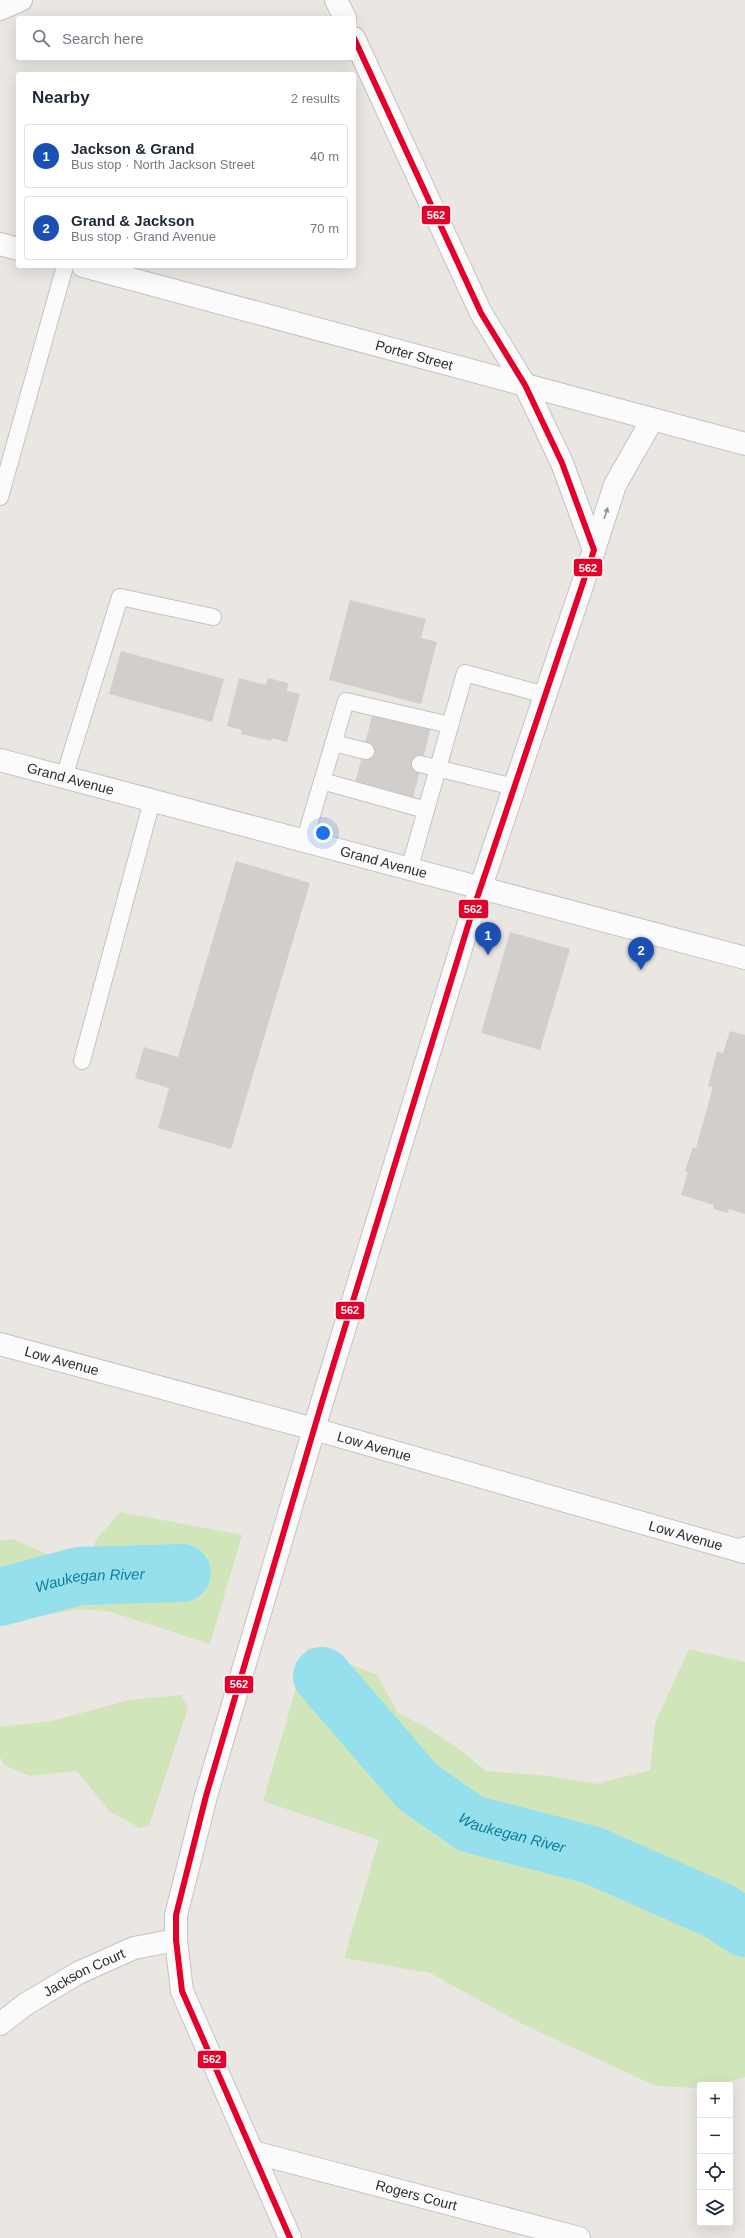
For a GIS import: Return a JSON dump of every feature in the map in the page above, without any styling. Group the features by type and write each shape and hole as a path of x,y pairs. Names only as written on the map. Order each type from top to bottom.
{"street":[{"path":"0,9 21,0"},
{"path":"336,0 344,16"},
{"path":"356,42 481,313 525,385 562,463 594,550"},
{"path":"0,244 16,248"},
{"name":"Porter Street","path":"90,268 745,444"},
{"path":"290,2238 182,1991 176,1940 176,1915 206,1796 314,1429 480,888 615,485 652,420"},
{"name":"Grand Avenue","path":"0,760 409,870 745,958"},
{"name":"Low Avenue","path":"0,1344 314,1429 745,1551"},
{"name":"Jackson Court","path":"0,2024 26,2004 78,1973 134,1948 176,1940"},
{"name":"Rogers Court","path":"253,2152 579,2238"}],"lane":[{"path":"0,497 64,268"},
{"path":"64,777 120,597 213,617"},
{"path":"409,870 465,673 545,695"},
{"path":"304,842 346,701 450,725"},
{"path":"333,743 366,751"},
{"path":"420,764 514,787"},
{"path":"322,781 426,810"},
{"path":"82,1061 152,801"}],"green space":[{"path":"120,1512 242,1535 210,1644 108,1611 80,1609 0,1623 0,1541 13,1539 81,1569 97,1539"},
{"path":"308,1647 377,1675 398,1713 426,1727 459,1749 486,1771 549,1776 596,1784 650,1770 655,1723 689,1649 745,1662 745,2077 727,2082 697,2082 697,2088 656,2086 522,2024 430,1973 344,1958 379,1840 263,1801"},
{"path":"181,1695 188,1708 149,1826 140,1828 109,1811 77,1771 30,1776 4,1765 0,1757 0,1727 52,1721 129,1700"}],"building":[{"path":"350,600 426,619 421,638 437,642 421,704 329,680"},
{"path":"121,651 224,679 212,722 109,694"},
{"path":"239,678 266,685 268,678 288,683 287,691 300,694 287,742 272,738 271,741 241,734 242,730 227,726"},
{"path":"373,712 431,727 413,798 355,784"},
{"path":"236,861 310,883 231,1149 158,1128 169,1088 135,1078 144,1047 178,1057"},
{"path":"510,932 570,949 540,1050 481,1033"},
{"path":"730,1031 745,1035 745,1214 729,1209 728,1213 713,1209 714,1205 681,1195 688,1172 685,1171 693,1147 696,1148 713,1087 708,1086 717,1052 723,1053"}],"waterway":[{"name":"Waukegan River","path":"0,1597 79,1576 182,1573"},
{"name":"Waukegan River","path":"322,1676 418,1787 471,1824 592,1855 719,1911 745,1928"}],"transit line":[{"name":"562","path":"290,2238 182,1991 176,1940 176,1915 206,1796 322,1402 470,919 594,550 562,463 525,385 481,313 356,42"}],"place":[{"name":"Jackson & Grand","path":"488,955"},
{"name":"Grand & Jackson","path":"641,970"}]}
